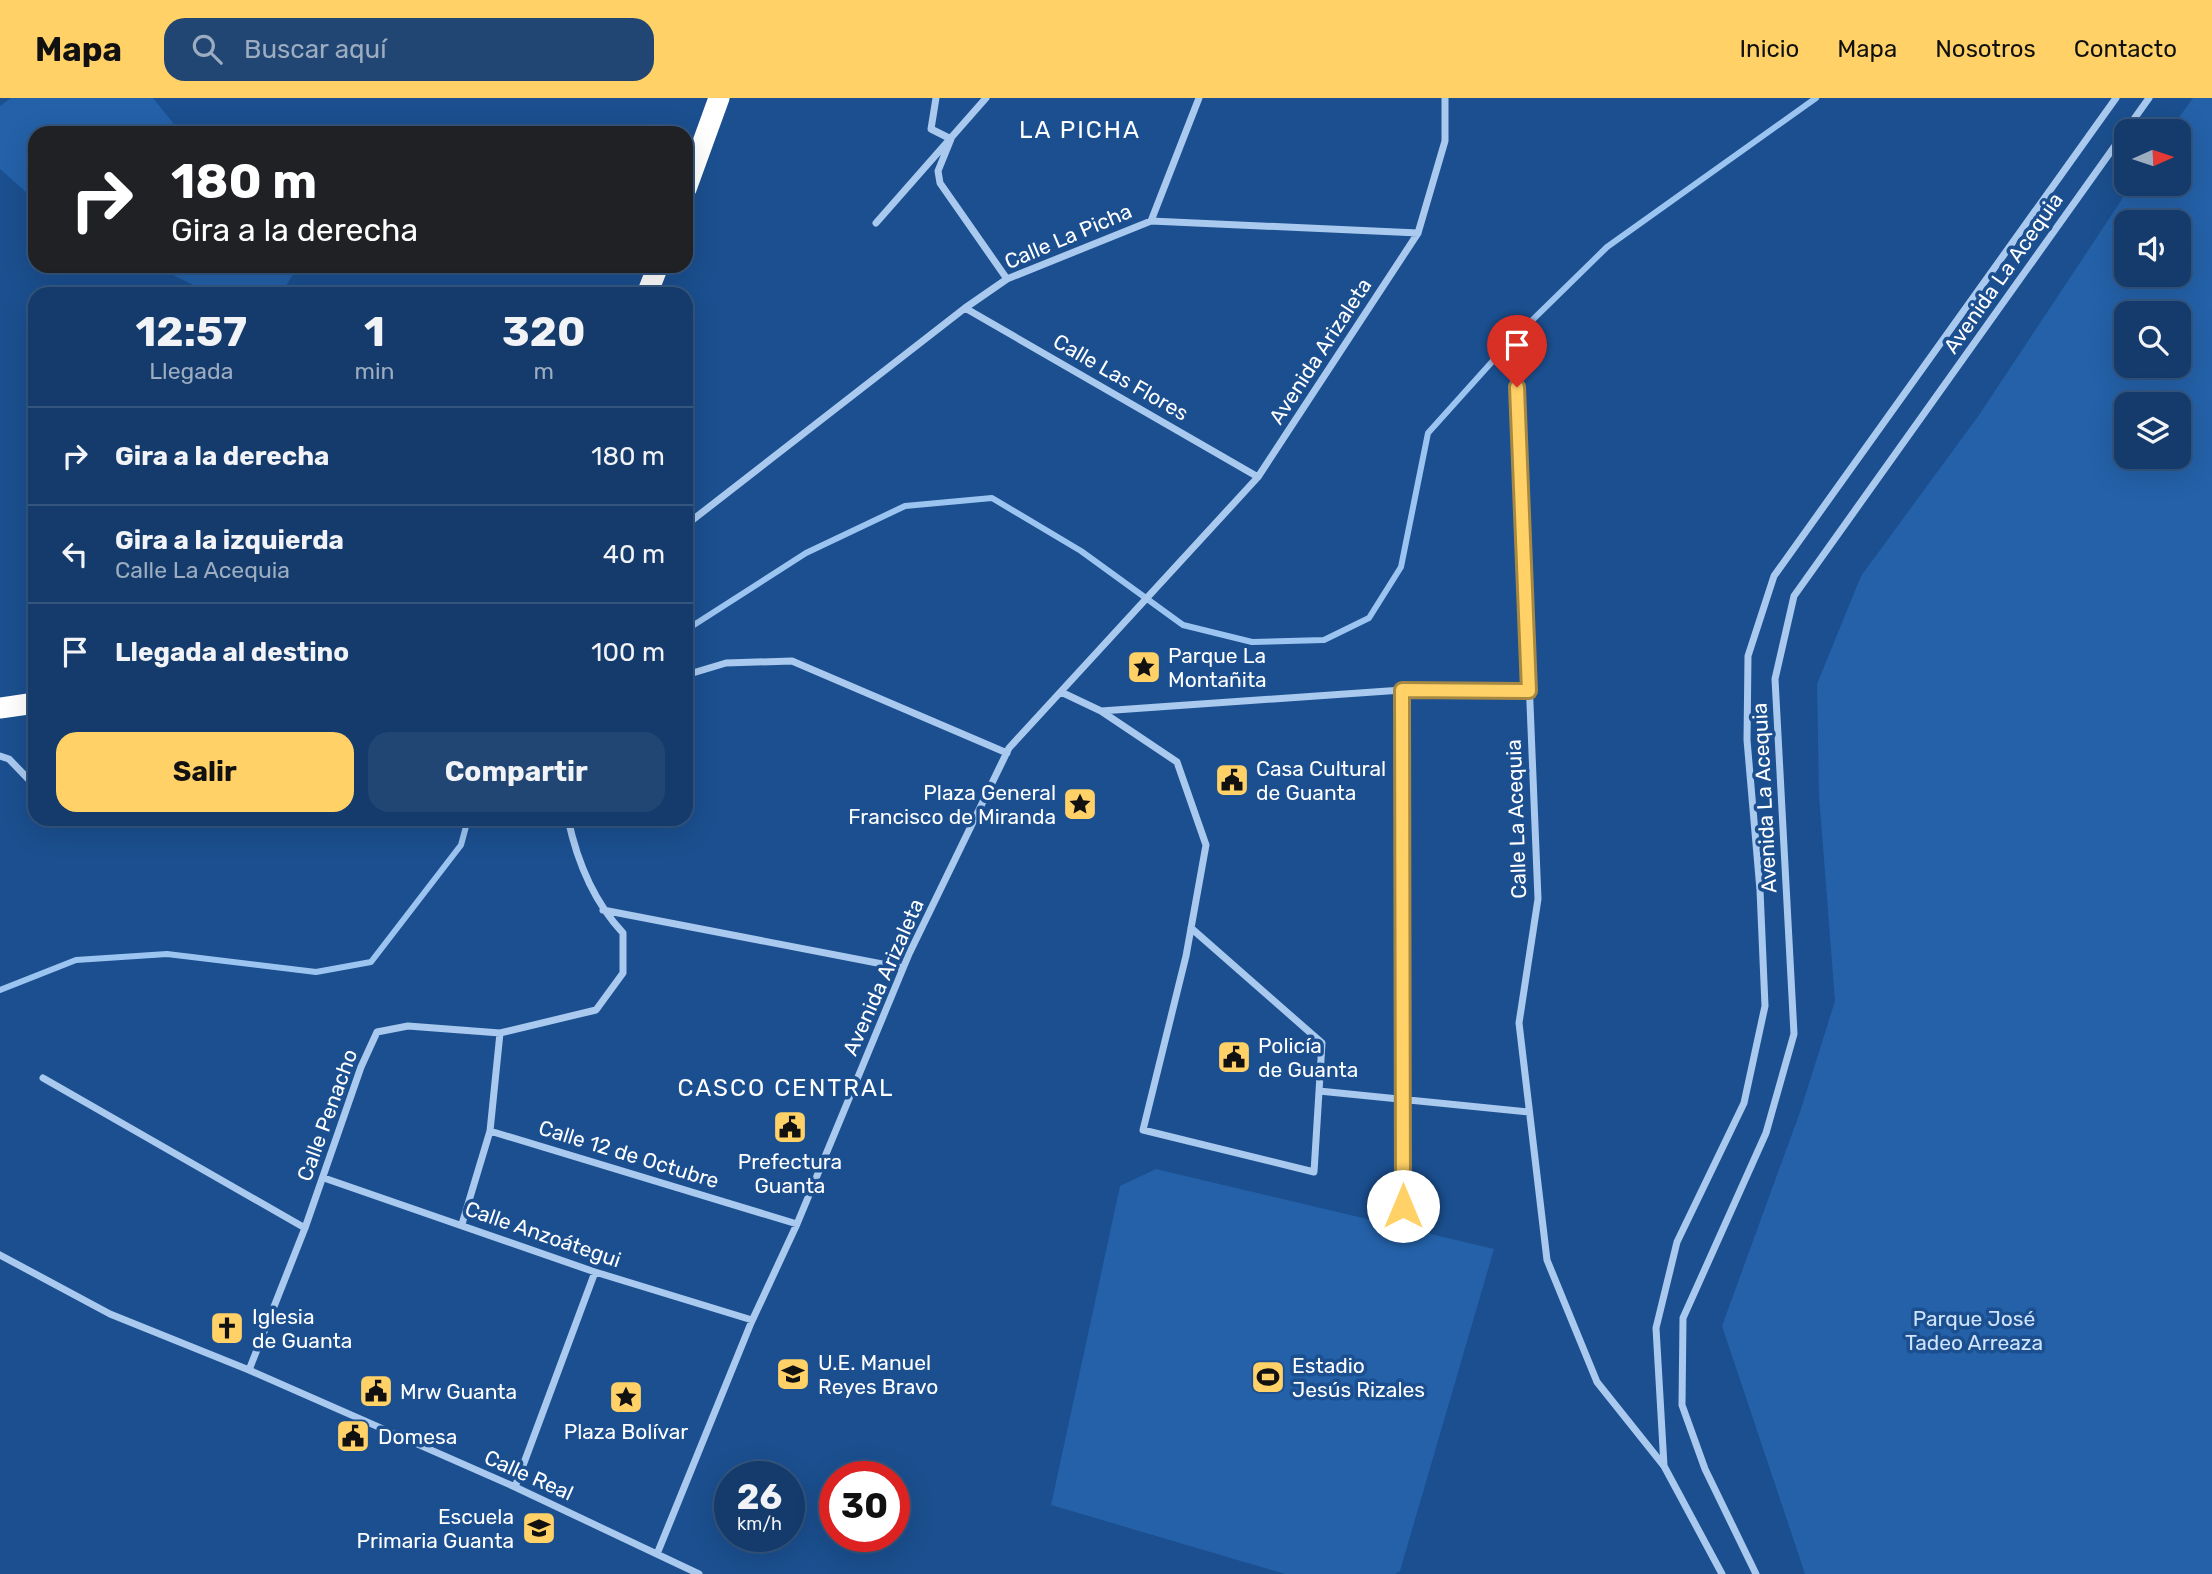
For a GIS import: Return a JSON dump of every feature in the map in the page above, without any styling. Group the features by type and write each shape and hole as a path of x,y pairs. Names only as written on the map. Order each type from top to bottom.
{"highway":[{"path":"693,170 719,98"},
{"path":"0,708 28,704"}],"street":[{"path":"936,98 930,129 951,139"},
{"path":"876,223 986,98"},
{"path":"1151,220 1199,98"},
{"name":"Avenida Arizaleta","path":"657,1554 752,1320 797,1224 903,968 1007,753 1109,636 1258,477 1418,233 1445,141 1445,98"},
{"name":"Avenida La Acequia","path":"1664,1465 1656,1328 1677,1242 1744,1103 1765,1006 1760,890 1747,740 1748,656 1774,576 2116,98"},
{"name":"Avenida La Acequia","path":"1756,1574 1705,1469 1682,1405 1682,1318 1766,1133 1794,1034 1775,679 1794,596 2149,98"},
{"path":"951,139 938,172 940,183 1007,279"},
{"name":"Calle La Picha","path":"693,520 965,308 1007,279 1151,220 1418,233"},
{"name":"Calle Las Flores","path":"965,308 1258,477"},
{"name":"Calle La Acequia","path":"1517,387 1538,899 1519,1023 1547,1260 1597,1382 1664,1465"},
{"path":"693,673 726,663 792,661 1007,753"},
{"path":"1101,711 1402,690 1529,691"},
{"path":"1402,690 1403,1206"},
{"path":"1060,692 1101,711 1177,762 1206,845 1191,928 1143,1130 1314,1172 1322,1043 1191,928"},
{"path":"0,756 9,759 28,779"},
{"name":"Calle Penacho","path":"249,1370 324,1178 361,1067 377,1032 408,1026 500,1033 596,1010 622,973 623,933 602,910 573,842 570,826"},
{"path":"602,910 903,968"},
{"path":"462,1224 491,1131 500,1033"},
{"path":"43,1078 305,1228"},
{"path":"1319,1091 1529,1112"},
{"name":"Calle 12 de Octubre","path":"491,1131 797,1224"},
{"name":"Calle Anzoátegui","path":"324,1178 595,1272 752,1320"},
{"name":"Calle Real","path":"0,1255 110,1314 249,1370 515,1488 699,1574"},
{"path":"515,1488 595,1272"},
{"path":"1664,1465 1722,1574"}],"green space":[{"path":"11,98 153,98 175,126 28,126 28,194 0,169 0,106"},
{"name":"Parque José Tadeo Arreaza","path":"2193,98 2212,98 2212,1574 1805,1574 1722,1326 1800,1112 1835,1001 1819,796 1817,684 1861,576 1979,415 2114,211 2114,287 2191,287 2191,210 2115,210 2124,196 2191,196 2191,119 2178,119"},
{"path":"169,273 294,273 285,287 197,287"},
{"name":"Estadio Jesús Rizales","path":"1156,1169 1494,1249 1400,1571 1395,1574 1285,1574 1051,1505 1120,1186"}],"waterway":[{"path":"693,626 806,553 905,506 992,498 1081,551 1183,625 1252,642 1324,640 1369,618 1401,567 1428,433 1508,344 1607,247 1816,98"},
{"path":"0,990 76,960 167,954 316,972 371,962 461,845 466,826"}],"place":[{"name":"Parque La Montañita","path":"1144,667"},
{"name":"Casa Cultural de Guanta","path":"1232,780"},
{"name":"Plaza General Francisco de Miranda","path":"1080,804"},
{"name":"Policía de Guanta","path":"1234,1057"},
{"name":"Prefectura Guanta","path":"790,1127"},
{"name":"Iglesia de Guanta","path":"227,1328"},
{"name":"U.E. Manuel Reyes Bravo","path":"793,1374"},
{"name":"Estadio Jesús Rizales","path":"1268,1377"},
{"name":"Mrw Guanta","path":"376,1391"},
{"name":"Plaza Bolívar","path":"626,1397"},
{"name":"Domesa","path":"353,1436"},
{"name":"Escuela Primaria Guanta","path":"539,1528"}],"district":[{"name":"LA PICHA","path":"1080,130"},
{"name":"CASCO CENTRAL","path":"786,1088"}],"route":[{"path":"1403,1206 1402,690 1529,691 1517,387"}]}
